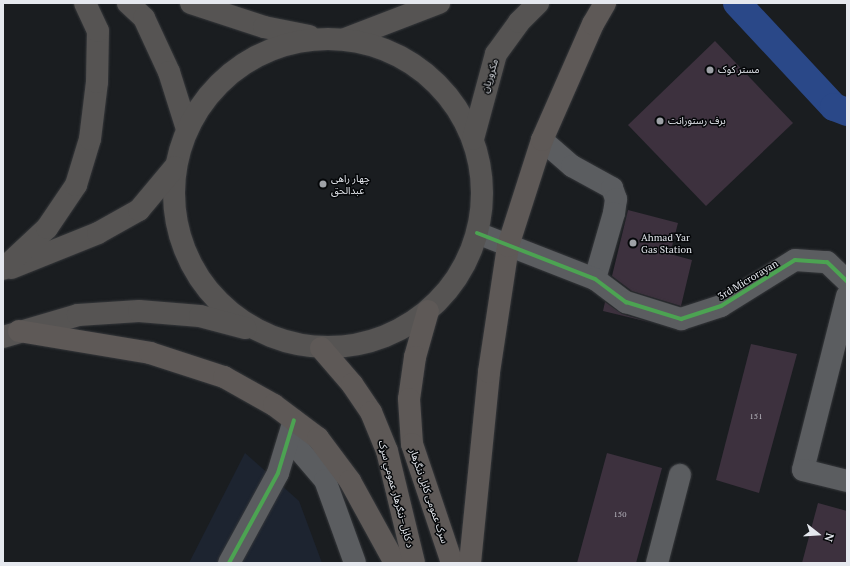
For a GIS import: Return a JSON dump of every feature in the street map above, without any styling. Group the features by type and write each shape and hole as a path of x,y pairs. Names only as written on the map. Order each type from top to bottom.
{"highway":[{"path":"470,563 488,372 508,246 542,140 593,24 605,3"},
{"name":"سرک عمومی کابل ننگرهار","path":"428,311 415,357 409,399 412,444 452,563"},
{"path":"11,334 150,353 224,377 274,405 292,429 318,438 350,481 395,563"},
{"name":"د کابل–ننګرهار عمومي سړک","path":"321,348 352,384 371,412 387,451 414,563"}],"main road":[{"path":"3,270 47,228 76,185 80,172 90,139 97,82 98,31 85,3"},
{"path":"128,3 144,18 169,72 187,129"},
{"path":"11,334 78,315 139,311 200,316 260,332 293,344 321,348 367,342 396,332 428,311 458,275 477,232 482,185 473,139 453,101 423,70 386,49 345,39 318,38 264,27 191,3"},
{"path":"345,39 439,3"},
{"name":"مکروریان","path":"473,139 496,54 519,22 538,3"},
{"path":"260,332 219,304 190,264 175,217 175,167 187,129 209,94 240,65 277,46 318,38"},
{"path":"3,270 98,233 139,210 175,167"}],"street":[{"path":"542,140 572,166 612,188 616,199 614,212 595,279"},
{"name":"3rd Microrayan","path":"477,232 508,246 595,279 626,302 681,319 721,306 795,260 827,262 847,281"},
{"path":"847,296 803,470 847,481"},
{"path":"229,563 278,473 292,429"},
{"path":"292,429 325,480 355,563"},
{"path":"657,563 680,475"}],"shaded area":[{"path":"245,453 299,501 322,563 189,563"}],"building":[{"path":"715,41 793,123 706,206 628,125"},
{"path":"628,210 678,223 670,254 692,260 681,306 632,291 612,276"},
{"path":"605,302 622,314 649,322 603,311"},
{"path":"751,344 797,354 759,493 716,480"},
{"path":"607,453 662,468 636,563 577,563"},
{"path":"818,503 847,511 847,563 802,563"}],"waterway":[{"path":"737,3 834,107 847,112"}],"cycle path":[{"path":"477,233 595,279 626,302 681,319 721,306 795,260 827,262 847,281"},
{"path":"229,563 278,473 294,420"}],"place":[{"name":"مستر کوک","path":"710,70"},
{"name":"برف رستورانت","path":"660,121"},
{"name":"چهار راهی عبدالحق","path":"323,184"},
{"name":"Ahmad Yar Gas Station","path":"633,243"}]}
